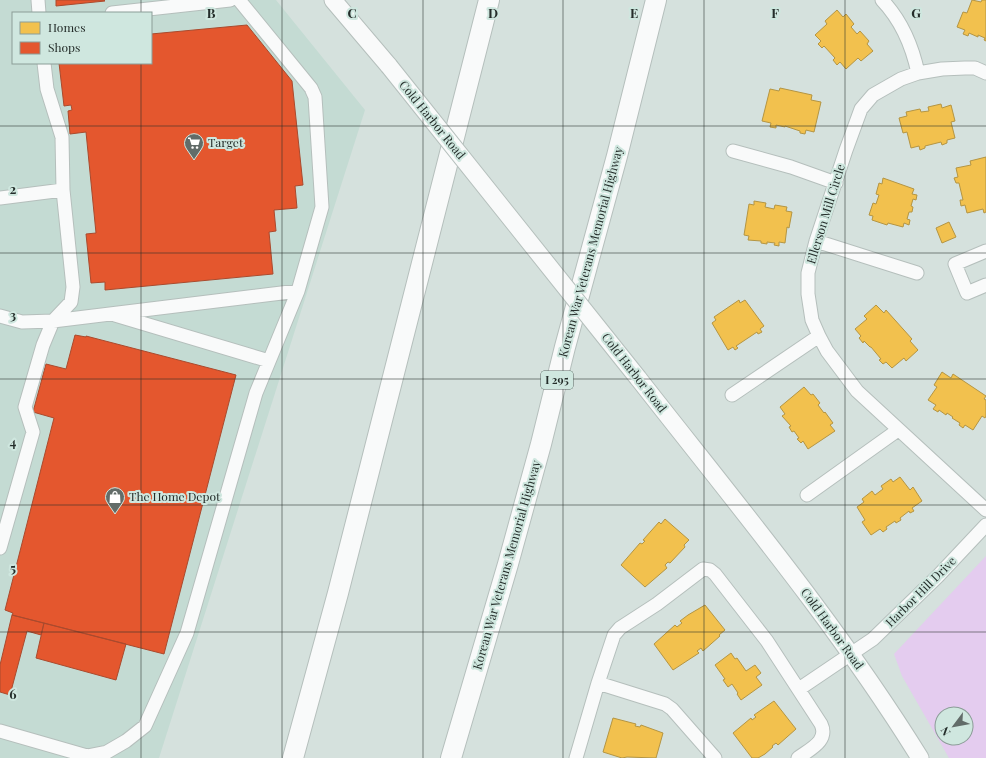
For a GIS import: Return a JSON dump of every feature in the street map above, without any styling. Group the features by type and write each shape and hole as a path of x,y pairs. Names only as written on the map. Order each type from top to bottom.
{"highway":[{"path":"293,758 342,578 489,0"},
{"name":"Korean War Veterans Memorial Highway","path":"451,758 508,564 541,444 565,347 617,156 656,0"}],"main road":[{"name":"Cold Harbor Road","path":"333,0 389,66 638,378 797,581 851,654 920,758"}],"street":[{"path":"38,0 39,12"},
{"path":"121,12 230,0"},
{"path":"0,731 87,756 107,752 126,741 145,726 187,633 256,393 298,291 322,207 315,97 311,88 239,0"},
{"path":"882,0 890,9 907,36 915,57 918,73"},
{"path":"0,548 33,432 25,407 43,345 53,321 71,302 73,287 62,190 62,137 47,89 44,64"},
{"name":"Ellerson Mill Circle","path":"986,73 975,68 942,69 918,73 901,79 873,95 861,108 816,241 808,273 808,294 812,320 827,351 857,391 986,510"},
{"path":"733,151 791,167 836,183"},
{"path":"0,198 62,190"},
{"path":"816,241 917,273"},
{"path":"986,251 955,264 966,293 986,285"},
{"path":"0,316 22,322 53,321 298,291"},
{"path":"110,314 269,362"},
{"path":"732,395 819,336"},
{"path":"807,495 898,430"},
{"name":"Harbor Hill Drive","path":"799,689 873,639 928,586 986,525"},
{"path":"576,758 614,635 620,628 657,604 703,569 710,570 715,574 766,641 821,724 824,735 820,741 798,758"},
{"path":"598,683 665,704 672,709 715,758"}],"shaded area":[{"path":"0,0 276,0 365,110 159,758 0,758"},
{"path":"986,556 986,758 949,758 942,746 974,746 974,706 934,706 934,732 902,676 894,654"}],"building: Homes":[{"path":"972,0 981,2 982,0 986,0 986,41 984,40 985,38 978,35 978,37 969,33 968,36 963,34 965,30 957,27 963,12 967,13"},
{"path":"837,10 843,17 846,14 854,24 851,27 857,34 860,31 869,41 867,44 873,51 861,61 858,58 846,69 840,62 837,65 833,60 835,58 824,46 822,48 818,44 821,41 815,35 827,24 825,21"},
{"path":"780,88 812,95 811,100 821,102 814,132 806,130 805,134 785,126 776,125 776,128 770,127 771,123 762,121 770,89 779,91"},
{"path":"941,104 942,108 951,105 955,121 951,122 955,138 947,140 947,143 942,145 941,142 925,146 925,148 920,150 919,146 911,148 907,132 903,133 899,118 907,116 906,112 920,109 921,112 929,111 928,107"},
{"path":"986,157 986,212 984,213 983,209 967,213 965,205 961,206 960,200 963,200 959,183 956,183 954,178 958,177 956,168 971,165 970,161"},
{"path":"883,178 914,189 912,194 917,195 916,200 913,199 911,206 913,207 912,212 909,212 907,219 910,220 909,225 904,223 903,227 888,223 887,225 872,220 873,216 869,215 873,203 876,204 879,195 876,194 879,183 882,184"},
{"path":"754,201 766,203 765,207 774,209 775,205 787,207 786,211 792,212 789,228 787,227 785,243 779,242 779,246 774,245 775,243 761,243 761,241 748,240 749,236 744,235 749,204 754,205"},
{"path":"949,222 956,237 942,243 936,228"},
{"path":"739,300 740,303 745,300 764,326 760,329 762,332 758,334 757,332 736,346 738,348 735,350 733,347 728,350 712,323 716,320 714,317"},
{"path":"876,305 884,313 886,310 912,339 910,341 918,350 906,361 904,358 892,368 886,362 883,364 879,360 881,359 871,347 864,341 863,343 859,338 861,336 855,329 867,319 864,316"},
{"path":"942,372 951,378 953,374 986,396 984,399 986,400 986,416 985,418 982,416 973,430 965,425 963,428 959,425 960,423 947,413 946,415 939,410 938,412 933,409 936,405 928,400 937,387 934,385"},
{"path":"804,387 811,395 813,394 820,403 818,405 833,423 830,425 835,431 808,449 803,441 801,443 797,439 799,438 794,431 792,432 789,427 791,426 782,416 785,414 780,407"},
{"path":"900,477 910,490 913,487 922,501 912,508 914,511 910,513 909,511 900,518 901,520 896,523 895,521 886,527 887,529 883,532 880,529 871,535 862,522 865,520 857,507 864,502 862,499 872,491 875,495 883,489 881,486 891,479 893,482"},
{"path":"665,519 689,540 684,545 685,547 670,563 668,562 665,565 667,568 645,587 621,565 640,543 642,544 645,541 643,540 659,522 661,524"},
{"path":"705,605 725,630 703,651 701,648 697,651 699,653 673,670 654,644 675,625 677,627 682,623 680,621"},
{"path":"731,653 735,659 737,658 746,671 755,665 761,673 756,677 762,685 741,700 732,684 728,687 723,680 725,679 715,665"},
{"path":"774,701 796,729 778,745 776,743 772,746 773,747 765,754 758,758 752,758 733,733 751,718 752,720 756,717 754,715"},
{"path":"613,718 636,724 635,726 640,727 641,725 663,733 656,758 622,758 603,752"}],"building: Shops":[{"path":"56,0 104,0 105,1 56,6"},
{"name":"Target","path":"247,25 292,81 303,185 295,186 297,208 274,210 276,231 269,232 273,274 105,290 105,282 91,283 86,234 96,233 86,132 70,134 68,111 72,110 71,105 64,106 59,64 152,64 152,34"},
{"name":"The Home Depot","path":"75,335 86,336 236,375 164,654 12,615 13,613 5,610 54,418 33,412 46,364 66,369"},
{"path":"12,615 44,623 41,635 27,631 10,695 0,692 0,665"},
{"path":"44,623 126,644 116,680 36,658"}],"place":[{"name":"Target","path":"194,160"},
{"name":"The Home Depot","path":"115,514"}]}
